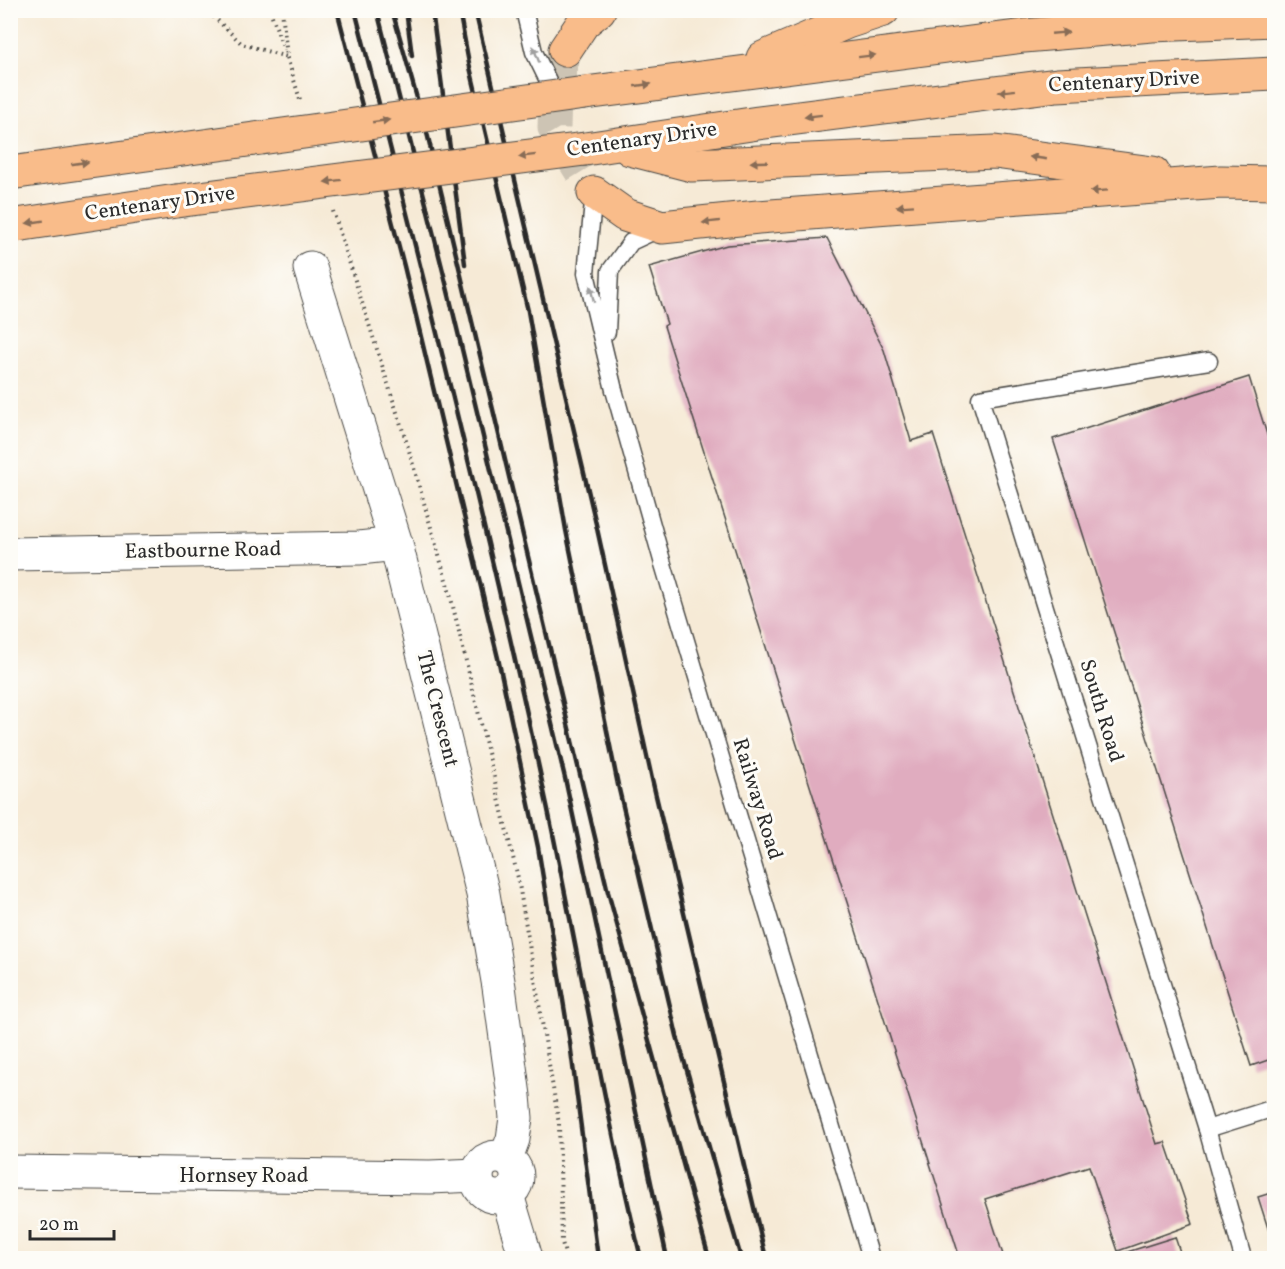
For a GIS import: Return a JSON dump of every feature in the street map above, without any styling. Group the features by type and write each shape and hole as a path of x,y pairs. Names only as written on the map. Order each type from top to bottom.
{"highway":[{"path":"565,50 583,23 599,10"},
{"path":"725,74 847,22 883,10"},
{"path":"10,173 725,74 1024,36 1152,25 1275,20"},
{"name":"Centenary Drive","path":"10,226 176,201 600,147 758,123 1057,85 1275,74"},
{"path":"600,147 692,165 995,152 1221,182"},
{"path":"594,193 625,214 662,227 758,217 1221,182 1275,183"}],"street":[{"name":"The Crescent","path":"310,268 396,544 487,917 499,987 516,1118 513,1139 506,1158"},
{"name":"Eastbourne Road","path":"10,554 359,548 396,544"},
{"path":"494,1157 506,1158 517,1173 515,1186 507,1195 501,1197 489,1195 480,1187 477,1175 484,1161 494,1157"},
{"name":"Hornsey Road","path":"10,1172 418,1177 477,1175"},
{"path":"507,1195 526,1258"}],"lane":[{"path":"524,10 534,52 555,95"},
{"name":"Railway Road","path":"594,193 586,273 614,390 666,576 871,1258"},
{"name":"Railway Road","path":"606,351 610,271 631,242 662,227"},
{"name":"South Road","path":"1209,361 980,398 1207,1130 1243,1258"},
{"path":"1207,1130 1275,1108"}],"path":[{"path":"190,10 214,17 242,44 287,57 270,10"}],"building":[{"path":"827,238 884,350 911,441 933,434 1157,1144 1165,1142 1193,1224 1118,1251 1089,1166 985,1199 1004,1258 960,1258 664,326 667,324 649,267 727,245"},
{"path":"1249,377 1274,457 1274,1058 1251,1066 1053,439"},
{"path":"1274,1192 1274,1247 1258,1197"},
{"path":"1175,1237 1182,1258 1108,1258"}],"tunnel":[{"path":"565,50 555,95 554,128 594,193"}],"railway":[{"path":"337,10 404,266 498,658 538,847 570,1043 598,1258"},
{"path":"355,10 431,307 503,606 547,805 603,1089 641,1258"},
{"path":"377,10 448,291 565,778 667,1258"},
{"path":"392,10 428,137 608,892 709,1258"},
{"path":"406,10 412,56"},
{"path":"432,10 465,264"},
{"path":"459,10 469,63 528,311 566,530 618,785 677,1036 741,1258"},
{"path":"475,10 596,524 652,779 766,1258"}]}
